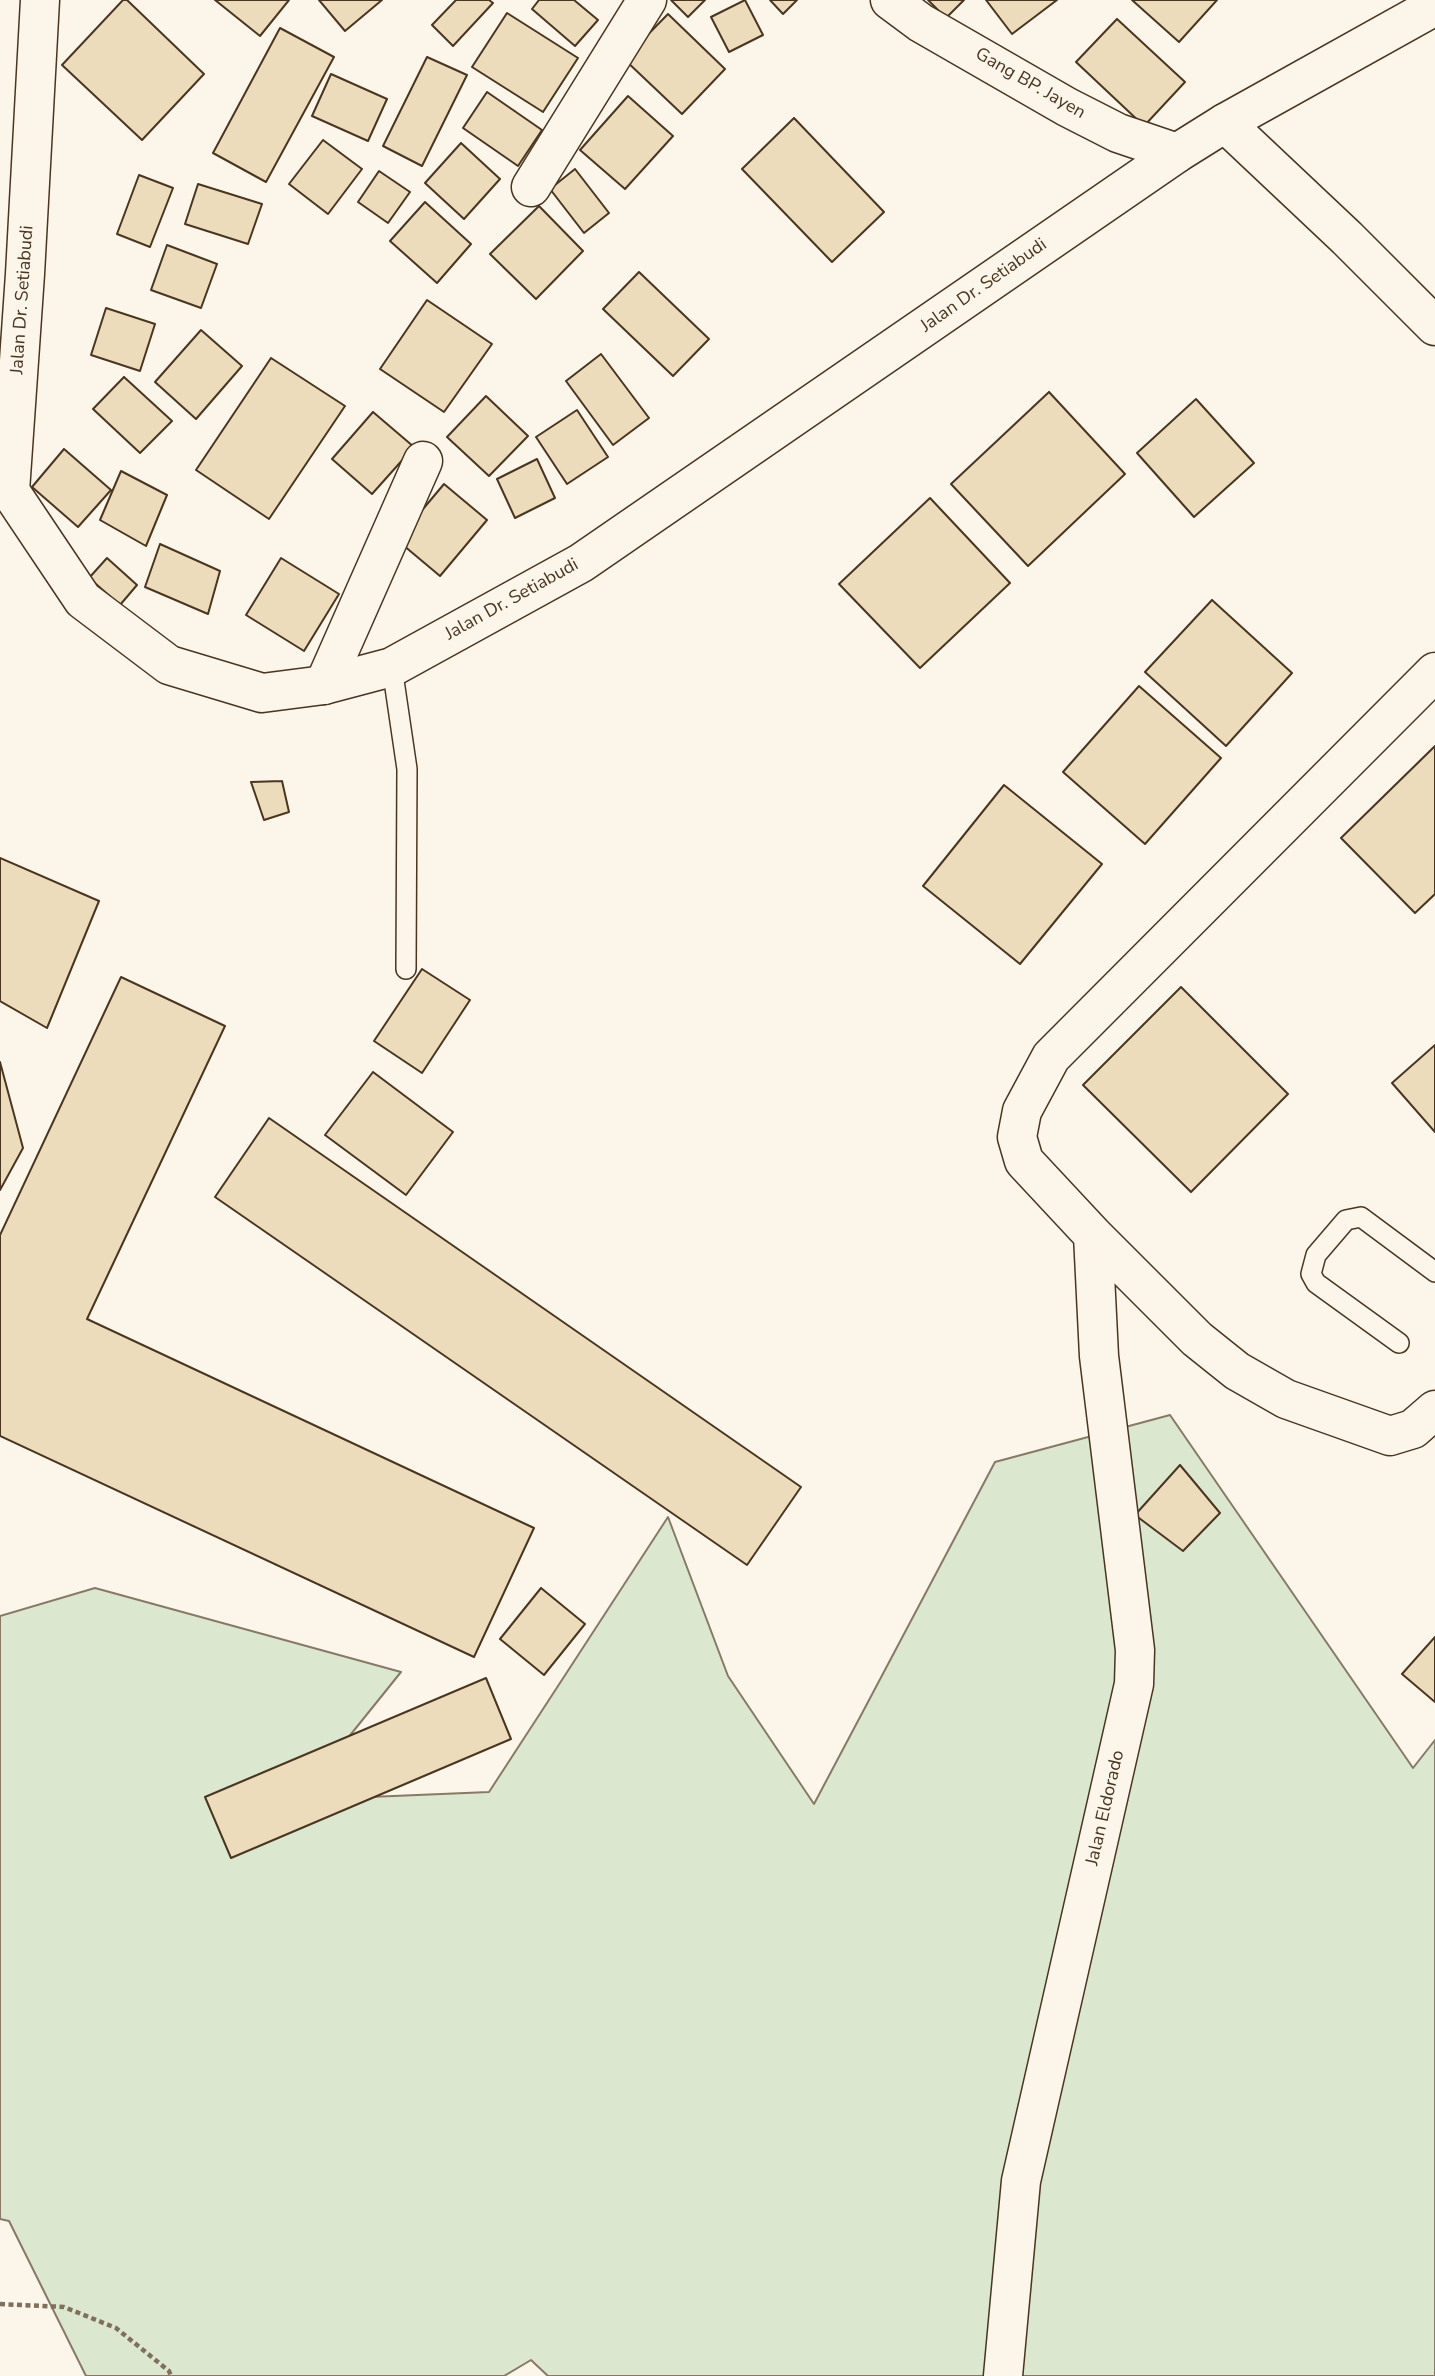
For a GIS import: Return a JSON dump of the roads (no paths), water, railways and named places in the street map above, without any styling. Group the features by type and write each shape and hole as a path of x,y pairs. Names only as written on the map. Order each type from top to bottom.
{"street":[{"name":"Jalan Dr. Setiabudi","path":"40,0 10,491 83,600 169,665 262,693 324,685 392,667 581,563 1177,153 1225,123 1435,6"},
{"path":"531,187 647,0"},
{"name":"Gang BP. Jayen","path":"890,0 921,23 1067,107 1118,133 1177,153"},
{"path":"1225,123 1347,238 1435,326"},
{"path":"324,685 423,461"},
{"path":"1435,671 1051,1057 1022,1111 1017,1138 1024,1161 1093,1236 1197,1339 1237,1371 1286,1399 1390,1436 1413,1429 1435,1410"},
{"name":"Jalan Eldorado","path":"1003,2376 1021,2181 1134,1684 1135,1650 1099,1356 1093,1236"}],"lane":[{"path":"392,667 407,769 406,970"},
{"path":"1399,1343 1316,1283 1311,1274 1316,1255 1346,1220 1361,1217 1435,1272"}]}
